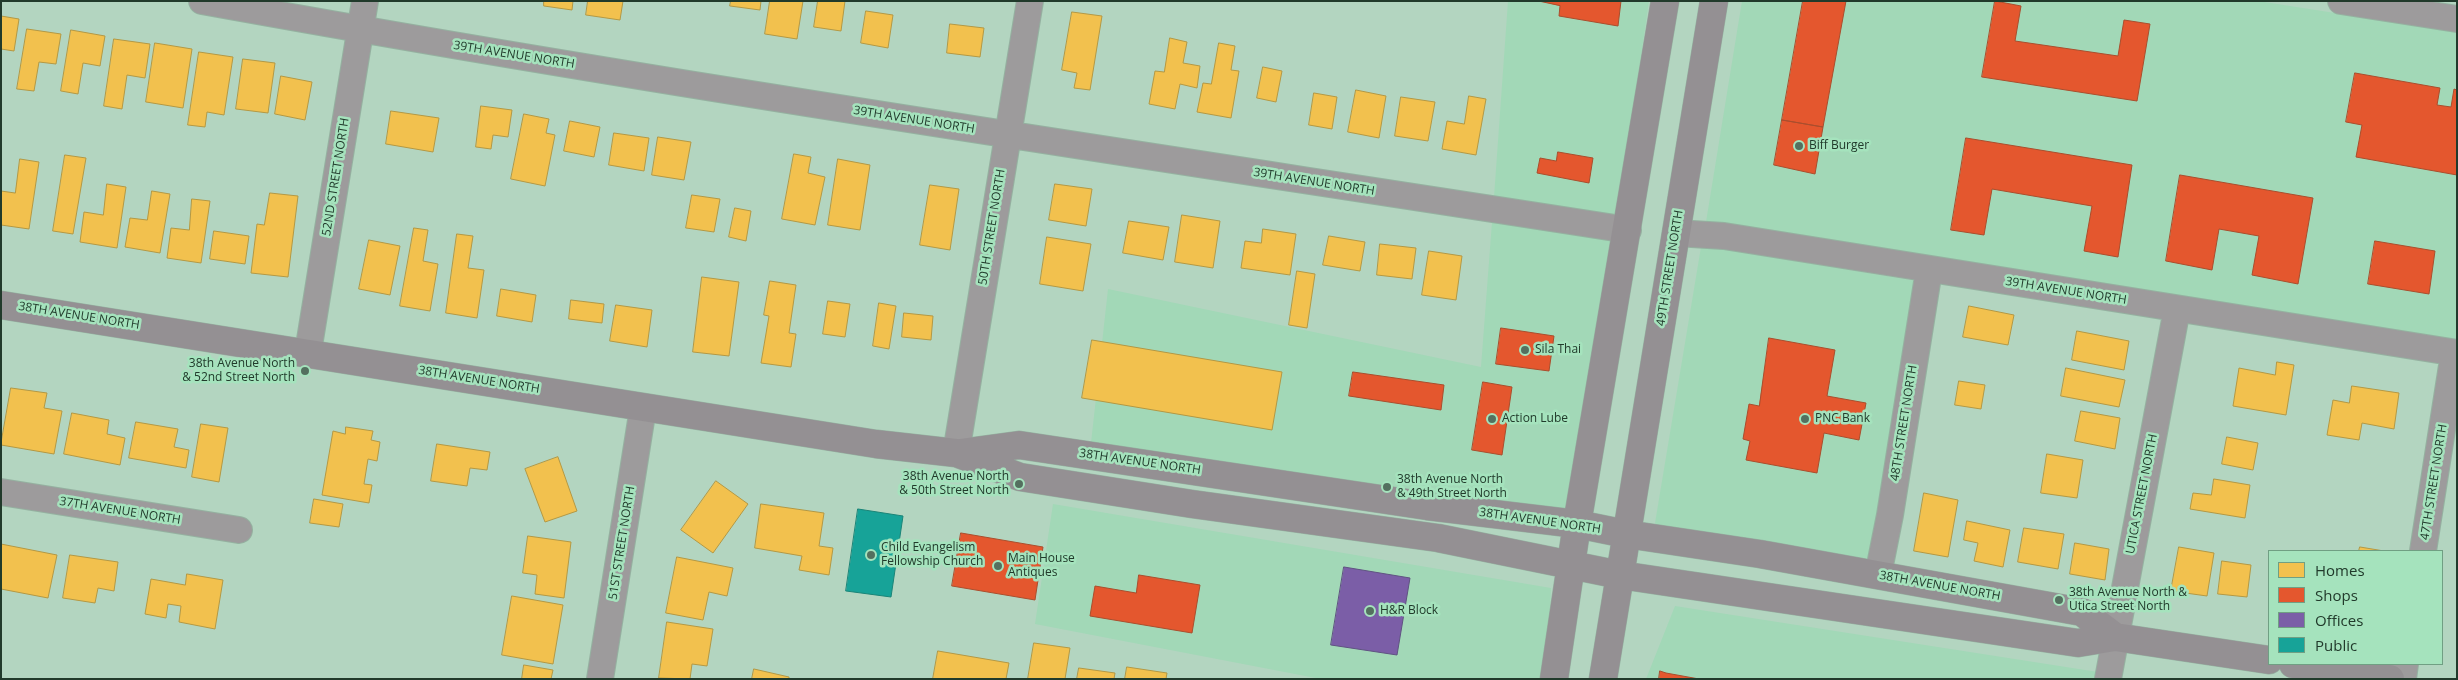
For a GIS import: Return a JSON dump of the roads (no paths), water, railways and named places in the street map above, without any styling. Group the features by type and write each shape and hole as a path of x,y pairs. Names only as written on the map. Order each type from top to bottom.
{"main road":[{"path":"1554,679 1577,524 1628,230 1665,1"},
{"name":"49TH STREET NORTH","path":"1620,575 1714,1"},
{"name":"38TH AVENUE NORTH","path":"1,304 308,352 643,408 876,444 956,454 1020,477 1192,504 1438,538 1620,575 2078,642 2115,637 2268,660"},
{"name":"38TH AVENUE NORTH","path":"956,454 1019,445 1427,506 1577,524 1626,534 1760,554 2082,612 2115,637"},
{"path":"1603,679 1620,575"},
{"path":"2299,665 2390,679"}],"street":[{"name":"39TH AVENUE NORTH","path":"202,1 360,30 1007,135 1628,230"},
{"name":"52ND STREET NORTH","path":"308,352 365,1"},
{"name":"50TH STREET NORTH","path":"956,454 1030,1"},
{"path":"2351,2 2457,20"},
{"name":"39TH AVENUE NORTH","path":"1676,233 1724,236 2455,353"},
{"name":"48TH STREET NORTH","path":"1878,575 1929,270"},
{"name":"UTICA STREET NORTH","path":"2108,679 2177,308"},
{"name":"47TH STREET NORTH","path":"2423,550 2455,353"},
{"name":"51ST STREET NORTH","path":"600,679 643,408"},
{"name":"37TH AVENUE NORTH","path":"1,492 239,530"},
{"path":"2403,679 2405,665"}],"place":[{"name":"Biff Burger","path":"1799,146"},
{"name":"Sila Thai","path":"1525,350"},
{"name":"38th Avenue North & 52nd Street North","path":"305,371"},
{"name":"Action Lube","path":"1492,419"},
{"name":"PNC Bank","path":"1805,419"},
{"name":"38th Avenue North & 50th Street North","path":"1019,484"},
{"name":"38th Avenue North & 49th Street North","path":"1387,487"},
{"name":"Child Evangelism Fellowship Church","path":"871,555"},
{"name":"Main House Antiques","path":"998,566"},
{"name":"38th Avenue North & Utica Street North","path":"2059,600"},
{"name":"H&R Block","path":"1370,611"}]}
